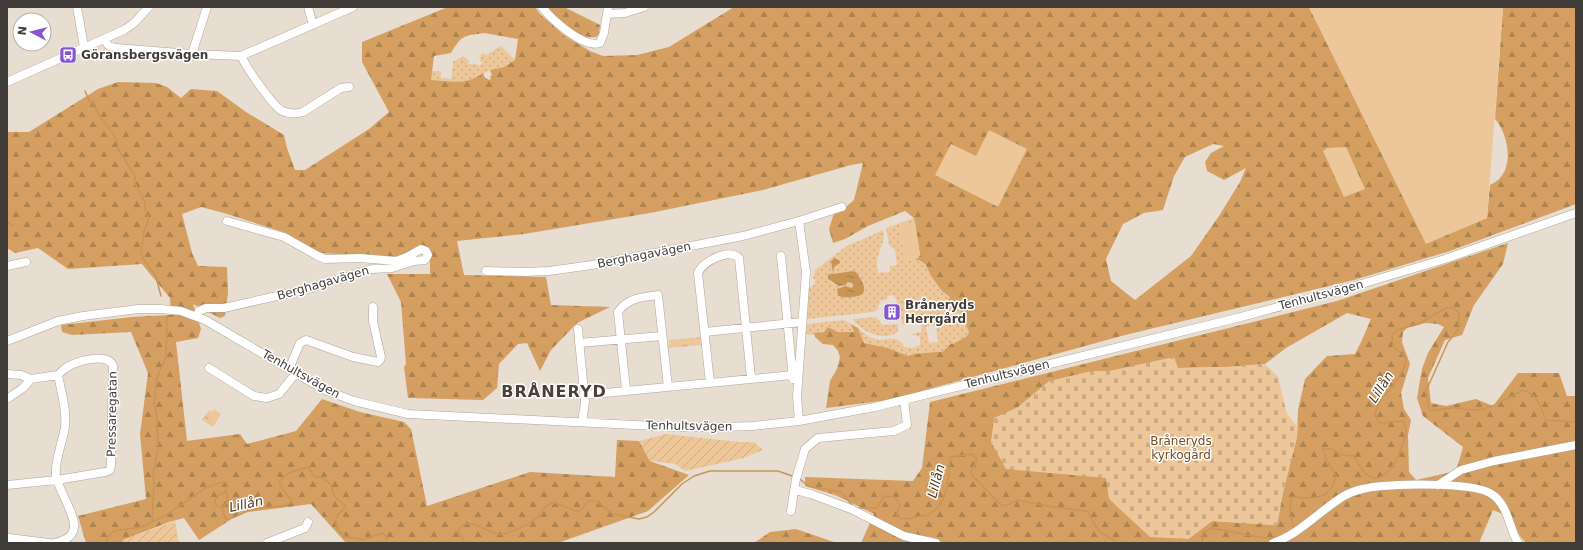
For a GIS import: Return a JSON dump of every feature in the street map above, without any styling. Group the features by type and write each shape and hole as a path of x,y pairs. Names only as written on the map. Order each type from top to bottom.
{"street":[{"path":"77,7 84,48"},
{"path":"7,82 124,30 134,23 149,7"},
{"path":"192,54 207,7"},
{"path":"308,7 313,24"},
{"path":"104,40 109,46 116,48 241,56 353,7"},
{"path":"542,7 561,27 593,44 600,43 602,40 607,10 625,13 644,7"},
{"path":"241,56 276,107 286,112 297,114 303,112 341,88 349,87"},
{"name":"Berghagavägen","path":"486,271 549,272 743,236 799,221 842,207"},
{"name":"Tenhultsvägen","path":"7,341 58,321 138,309 181,311 196,316 325,390 344,398 378,408 408,414 723,427 753,426 835,415 904,400 1248,315 1383,279 1576,213"},
{"name":"Berghagavägen","path":"196,316 198,311 206,308 224,308 308,289 372,269 392,268 414,261 425,260 428,254 426,250 421,249 396,261 360,258 325,259 284,237 227,221"},
{"path":"797,397 806,272 799,221"},
{"path":"710,383 698,271 710,260 722,256 733,255 739,258 751,378"},
{"path":"781,256 799,421"},
{"path":"7,266 26,262"},
{"path":"626,390 619,311 634,299 658,295 668,387"},
{"path":"209,368 254,396 267,398 279,394 292,371 300,343 306,340 353,357 375,362 380,360 373,321 373,307"},
{"path":"705,332 802,322"},
{"path":"578,329 585,403 582,422"},
{"path":"579,343 662,336"},
{"name":"Pressaregatan","path":"57,480 110,470 113,366 107,359 89,359 66,367 58,375"},
{"path":"7,374 20,375 31,379 58,375 65,426 56,472 57,480 74,520 74,527 72,534 67,539 54,543"},
{"path":"584,395 793,375"},
{"path":"7,398 23,388 31,379"},
{"path":"791,511 796,479 805,449 818,438 894,431 907,425 904,400"},
{"path":"1437,485 1461,470 1494,461 1576,444"},
{"path":"7,485 57,480"},
{"path":"1273,543 1290,536 1345,495 1382,486 1437,485 1468,487 1492,494 1500,502 1518,543"},
{"path":"795,490 811,494 851,509 904,536 936,543"},
{"path":"267,543 305,528 308,522"},
{"path":"8,538 49,543"}],"green space":[{"path":"448,7 535,7 540,14 565,36 590,51 603,56 637,55 669,47 734,7 1309,7 1426,243 1487,218 1490,185 1500,178 1507,164 1508,156 1506,139 1495,119 1503,7 1576,7 1576,204 1450,251 1354,280 1125,335 889,400 826,408 830,381 837,369 840,357 838,351 833,345 823,344 815,337 814,333 824,332 828,327 838,332 854,332 851,324 858,328 864,343 888,348 908,356 920,353 942,352 952,343 953,344 967,336 969,332 959,307 949,302 948,300 950,297 942,291 931,276 926,265 921,261 914,259 918,258 920,255 914,218 905,211 868,226 845,239 833,243 829,229 834,213 846,207 854,200 863,163 763,190 650,213 524,234 457,241 464,275 546,277 551,305 610,307 577,323 551,350 540,371 527,343 518,344 499,364 497,388 483,400 408,398 404,367 406,364 401,302 387,274 430,274 430,248 415,249 397,257 320,253 286,233 201,207 182,214 192,253 198,266 227,267 228,293 225,316 220,318 193,304 201,329 198,338 176,342 187,441 240,434 247,444 296,431 322,399 360,412 404,422 411,429 427,506 530,472 615,477 617,440 639,441 650,461 689,475 648,511 558,543 346,543 311,504 241,513 199,540 184,518 169,522 123,540 124,543 86,543 78,516 146,499 140,434 148,373 131,332 72,335 62,332 61,325 132,317 171,315 170,298 142,264 68,269 38,248 15,253 7,248 7,132 29,132 98,89 118,82 156,83 167,87 181,98 191,89 217,91 246,112 284,135 295,170 305,170 369,129 389,112 362,62 362,42","holes":["484,33 518,39 515,60 504,67 490,70 492,75 490,76 491,79 488,80 485,78 483,73 471,80 458,82 431,80 434,56 451,53 464,37","1213,144 1224,146 1211,153 1205,162 1207,171 1224,180 1246,168 1240,182 1219,216 1191,256 1135,300 1111,281 1106,259 1123,224 1144,213 1163,210 1174,176 1185,157"]},
{"path":"547,7 564,7 600,25 599,34 596,37 589,37 576,32 562,23"},
{"path":"1309,7 1503,7 1487,218 1426,244"},
{"path":"501,46 515,60 504,67 490,70 474,79 463,82 431,80 432,71 441,71 441,78 451,79 453,62 463,56 469,61 468,63 472,65 473,63 480,66 482,62 480,61 481,54 484,53 486,55"},
{"path":"989,130 1027,149 998,207 935,175 951,144 976,156"},
{"path":"1346,147 1365,189 1344,197 1323,151 1327,148"},
{"path":"914,218 920,248 918,258 915,259 926,265 931,276 942,291 951,297 959,307 969,332 967,336 953,344 952,343 942,352 920,353 908,356 888,348 864,343 858,328 868,336 875,339 898,340 904,347 912,348 920,345 920,337 911,334 922,332 921,323 902,325 900,307 895,297 892,295 887,296 888,299 880,301 877,310 873,312 807,319 809,288 815,282 815,279 812,278 815,270 848,245 883,230 884,238 877,260 878,273 890,272 890,266 897,265 895,250 889,245 886,228","holes":["852,271 858,274 862,280 864,294 854,297 838,296 837,289 839,290 841,287 845,286 852,288 853,283 848,282 842,285 836,284 831,282 828,276 830,274","936,325 938,342 929,343 926,326"]},
{"path":"915,221 920,255 916,259 904,261 900,227"},
{"path":"1508,243 1503,264 1474,305 1462,335 1445,340 1428,378 1431,403 1446,406 1476,399 1493,406 1518,373 1559,373 1567,396 1576,396 1576,543 1525,542 1509,517 1493,510 1479,543 861,543 874,514 835,495 805,486 805,477 913,481 922,468 930,402 1337,301","holes":["1347,313 1371,319 1355,354 1327,356 1305,379 1298,410 1297,437 1283,492 1277,525 1212,521 1188,539 1178,368 1228,367 1265,364 1286,348","1426,323 1438,324 1444,327 1428,353 1422,369 1417,398 1423,416 1463,447 1456,471 1416,480 1409,472 1408,435 1411,420 1404,409 1401,393 1410,364 1402,342 1403,332 1407,328"]},
{"path":"876,317 883,325 898,324 898,332 892,335 880,336 868,332 853,320"},
{"path":"844,320 851,324 855,332 838,332 829,327 818,334 806,334 807,324"},
{"path":"701,337 702,345 666,348 666,345 670,345 669,340"},
{"name":"Bråneryds kyrkogård","path":"1174,357 1178,368 1228,367 1265,364 1278,377 1287,414 1298,427 1277,525 1212,521 1188,539 1150,537 1109,499 1106,478 1006,469 991,442 994,418 1018,407 1049,381 1092,371 1109,371"},
{"path":"214,409 221,414 213,427 202,420 209,410 212,412"},
{"path":"666,434 740,442 754,442 763,450 744,458 685,471 675,464 650,461 639,441"},
{"path":"175,521 179,543 124,543 123,540"},
{"path":"796,529 837,543 754,543 770,532"}],"water":[{"path":"835,258 840,261 840,263 834,267 833,274 852,271 856,272 864,285 863,294 850,297 838,296 837,289 845,286 852,288 853,285 852,283 848,282 845,285 839,286 828,279 828,275 833,273 831,261"}],"waterway":[{"path":"85,91 89,100 114,136 118,149 135,176 135,183 145,202 145,209 149,218 144,232 141,255 156,277 161,296"},
{"path":"7,222 14,226"},
{"name":"Lillån","path":"1292,529 1294,528 1290,514 1291,497 1320,497 1330,490 1333,484 1336,476 1326,459 1323,449 1332,449 1341,455 1354,456 1358,464 1365,472 1369,476 1376,478 1383,476 1394,463 1405,437 1406,431 1404,421 1380,423 1375,415 1379,403 1396,382 1403,371 1405,364 1406,358 1393,346 1392,335 1397,330 1422,322 1446,308 1454,308 1459,313 1458,330 1448,342 1426,391 1429,410 1435,411 1447,408 1475,410 1488,408 1523,390 1535,398 1546,420 1576,422"},
{"path":"152,521 153,475 158,448 157,417 154,403 157,377 166,357 167,316"},
{"name":"Lillån","path":"859,508 877,508 884,496 894,497 900,504 896,516 903,519 930,514 942,502 945,495 951,457 972,454 977,459 970,473 1002,506 1017,500 1053,507 1088,511 1099,531 1119,543"},
{"name":"Lillån","path":"105,543 114,531 141,527 168,514 205,488 223,482 226,482 227,484 226,490 228,500 222,509 226,519 233,518 253,509 284,506 292,502 281,488 279,482 288,473 308,467 314,476 329,482 335,497 345,505 344,509 336,519 336,525 344,536 362,540 382,533 386,536 387,543"},
{"name":"Lillån","path":"463,543 463,539 458,531 462,526 473,524 498,534 507,533 532,521 539,516 547,505 552,503 578,512 588,501 596,501 613,514 639,519 647,517 654,512 682,484 694,476 710,471 778,471 792,476"},
{"name":"Lillån","path":"800,479 808,486 841,492 852,505"},
{"path":"222,509 216,505 215,500 219,495 226,491"},
{"name":"Lillån","path":"1202,543 1203,534 1211,528 1270,539 1278,537"}],"place":[{"name":"Göransbergsvägen","path":"68,55"},
{"name":"Bråneryds Herrgård","path":"892,312"}],"district":[{"name":"BRÅNERYD","path":"554,391"}]}
